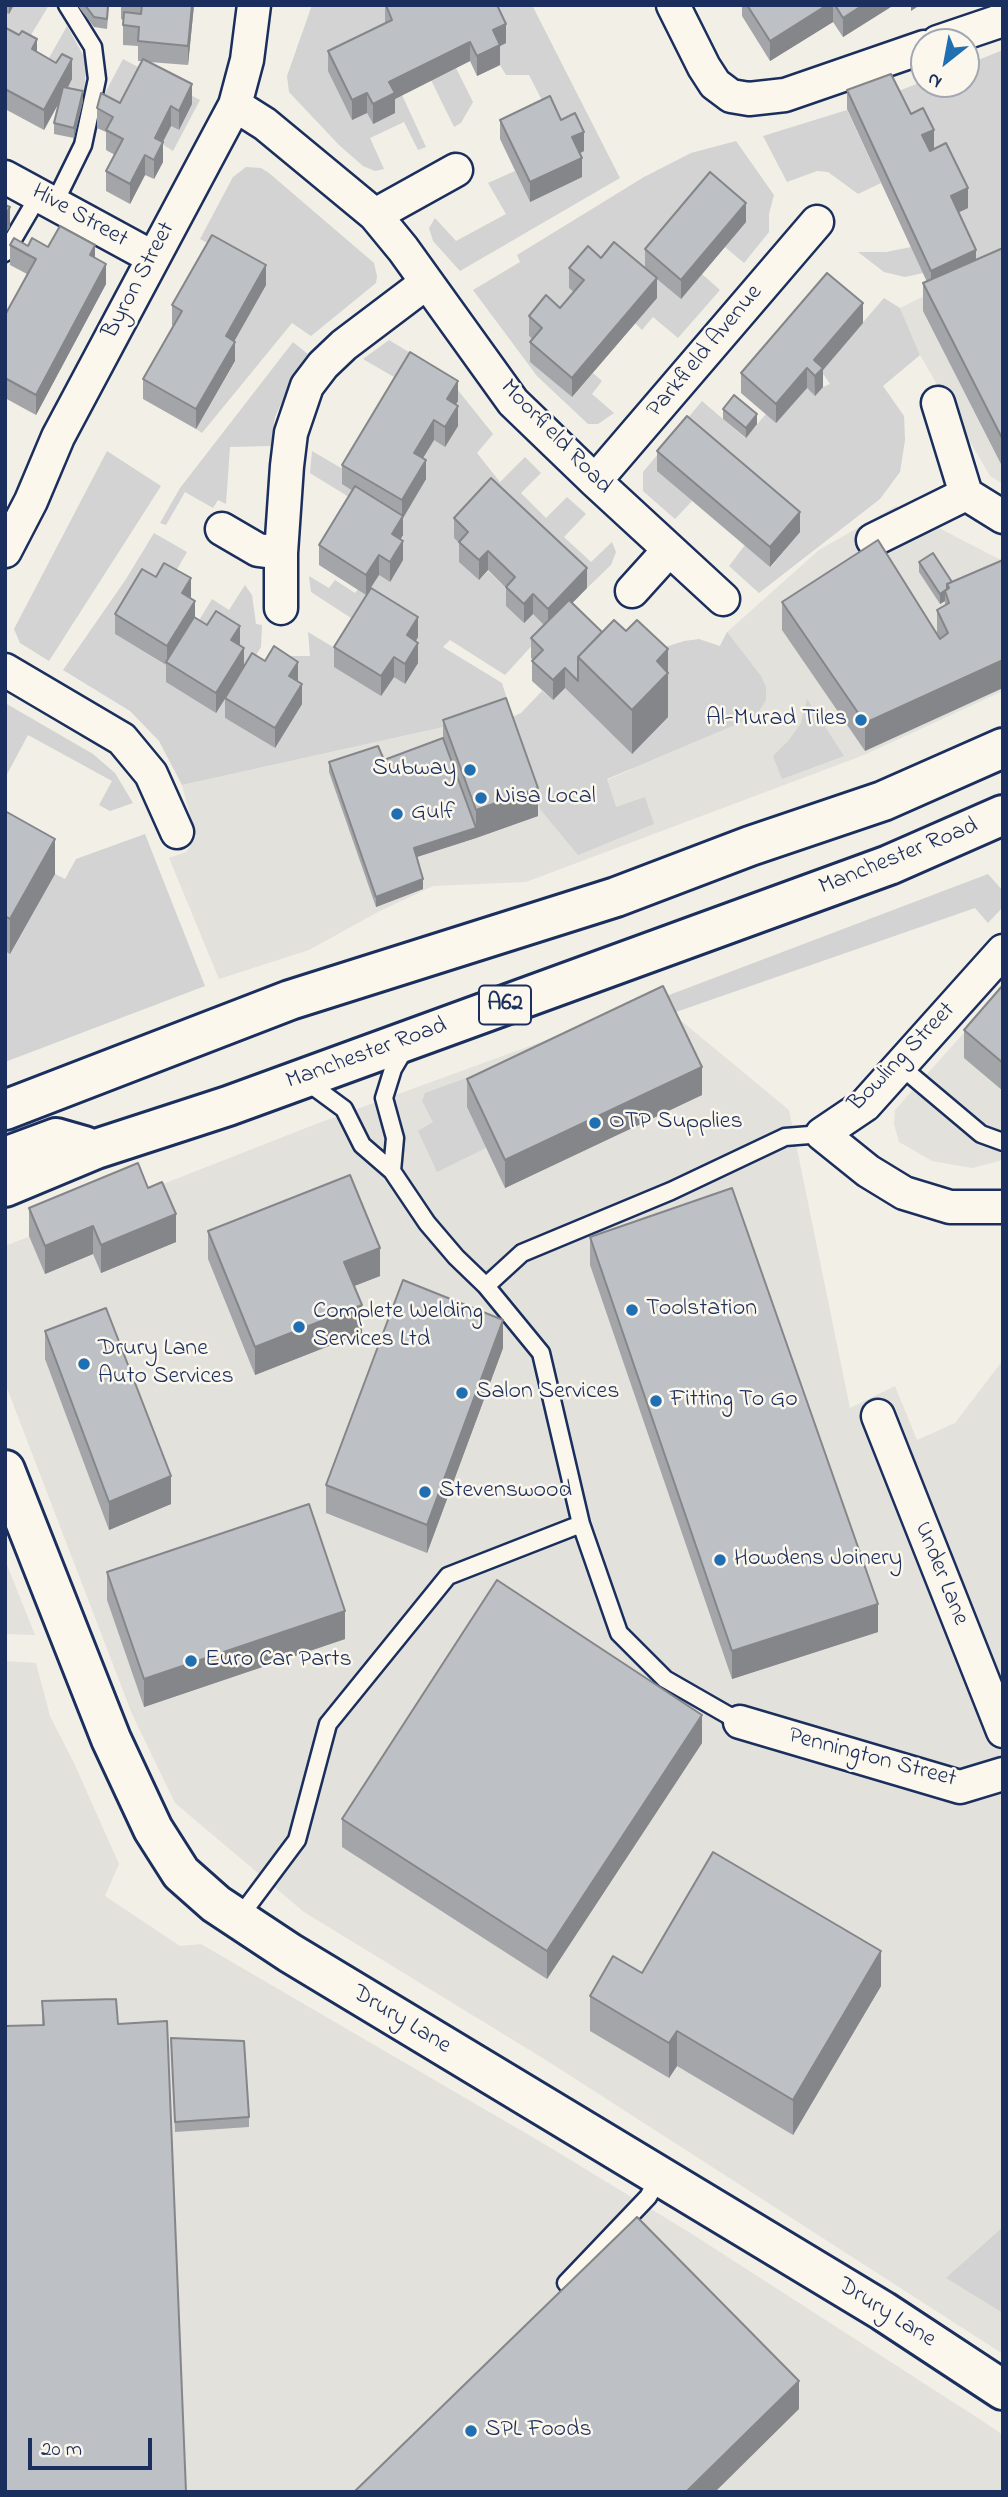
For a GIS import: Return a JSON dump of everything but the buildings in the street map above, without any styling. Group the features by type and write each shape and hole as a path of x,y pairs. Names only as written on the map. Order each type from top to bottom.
{"main road":[{"path":"5,1110 290,1000 616,897 750,846 883,801 1003,748"},
{"name":"Manchester Road","path":"5,1187 96,1149 304,1079 889,865 1003,815"},
{"path":"5,1157 55,1138 96,1149"},
{"name":"Drury Lane","path":"5,1470 111,1739 153,1829 181,1873 216,1904 290,1953 883,2311 1003,2390"}],"street":[{"name":"Byron Street","path":"5,551 31,501 58,437 235,105 247,60 254,5"},
{"path":"673,5 704,67 715,84 731,96 749,99 785,95 910,52"},
{"path":"979,28 1003,20"},
{"name":"Moorfield Road","path":"235,105 265,124 375,215 403,249 513,402 723,599"},
{"path":"375,215 456,170"},
{"name":"Hive Street","path":"5,177 152,257"},
{"name":"Parkfield Avenue","path":"595,481 817,222"},
{"path":"281,608 281,553 290,433 307,387 323,365 344,345 426,283"},
{"path":"938,403 967,495 1003,517"},
{"path":"873,540 967,495"},
{"path":"222,529 258,550 281,553"},
{"path":"632,591 669,550"},
{"path":"5,670 122,739 151,774 177,832"},
{"name":"Bowling Street","path":"822,1134 865,1105 1003,951"},
{"path":"822,1134 868,1171 904,1193 950,1207 1003,1207"},
{"name":"Under Lane","path":"878,1416 1003,1731"},
{"name":"Pennington Street","path":"740,1722 960,1787 1003,1774"}],"lane":[{"path":"5,253 46,200 83,145 97,79 93,47 67,5"},
{"path":"392,1171 395,1138 384,1098 393,1069 410,1040"},
{"path":"899,1065 981,1134 1003,1142"},
{"path":"304,1079 344,1109 362,1145 392,1171 427,1223 486,1286 541,1353 581,1524 619,1633 665,1679 740,1722"},
{"path":"486,1286 522,1253 671,1191 785,1137 822,1134"},
{"path":"238,1919 297,1840 328,1724 448,1576 581,1524"},
{"path":"566,2283 648,2197 660,2176"}],"shaded area":[{"path":"14,5 49,5 19,55 5,49 5,13 9,14"},
{"path":"312,5 460,5 392,40 352,120 367,113 373,124 389,101 402,95 426,147 418,150 404,122 370,138 384,169 375,171 363,166 339,145 289,92 287,76"},
{"path":"488,5 532,5 620,178 460,271 433,241 429,228 435,218 456,241 506,214 488,183 515,171 530,202 550,116 529,75 506,75 500,65"},
{"path":"67,26 87,62 83,101 63,97 72,79 40,74"},
{"path":"1003,50 1003,257 976,270 891,94 910,87 910,98 980,98 980,59"},
{"path":"123,59 200,100 173,151 162,144 171,126 179,130 192,104 120,122 104,95"},
{"path":"456,68 473,102 461,123 454,127 431,80"},
{"path":"847,110 881,183 858,194 828,172 817,171 787,182 763,136"},
{"path":"736,141 774,195 769,214 769,232 744,263 725,247 680,299 702,274 720,290 678,338 653,317 642,330 635,323 656,298 584,300 529,336 542,348 531,362 572,397 593,373 602,381 592,394 614,413 598,424 588,424 537,376 473,290 520,262 517,255 644,177 691,153"},
{"path":"246,167 261,168 269,173 374,263 376,283 311,336 292,323 202,433 196,429 235,362 215,247 200,239 233,177"},
{"path":"911,247 923,273 905,277 884,272 858,252 886,252"},
{"path":"1003,257 1003,484 990,476 920,355 900,308"},
{"path":"884,298 900,308 920,355 883,386 904,416 905,440 900,472 880,499 759,593 729,566 745,545 771,567 800,531 658,471 692,501 675,519 643,491 643,472 702,401 745,438 766,414 807,388 815,395 830,384 821,371"},
{"path":"389,340 445,374 493,434 477,453 500,482 525,457 541,473 521,493 546,518 567,497 586,514 564,537 591,562 612,542 616,552 611,565 587,588 454,538 468,551 479,580 488,571 515,597 524,623 533,614 548,628 505,675 450,640 443,647 502,683 511,712 182,785 159,741 130,711 63,670 126,579 154,533 187,552 168,585 115,634 167,666 212,599 229,610 245,585 252,595 256,624 262,625 261,647 245,673 225,718 275,748 287,656 310,656 308,632 333,647 351,618 311,592 309,576 329,588 335,580 355,593 358,589 366,594 379,575 390,582 392,554 403,536 357,502 310,473 312,451 341,468 351,451 414,473 434,440 446,447 383,396 394,377 363,359"},
{"path":"293,342 309,355 287,390 275,417 271,446 230,447 226,504 218,500 213,508 185,492 166,525 160,523 180,488"},
{"path":"107,451 161,486 49,661 20,643 14,629"},
{"path":"896,506 1003,561 1003,691 864,755 526,882 433,886 378,912 309,950 219,979 169,858 186,852 196,837 182,785 511,712 540,809 630,770 709,687 720,646 727,632 819,550"},
{"path":"727,632 761,676 766,687 766,700 756,716 607,779 616,807 645,797 654,824 578,855 540,809 512,717 521,713 542,691 553,700 565,688 632,754 653,651 699,639 720,646"},
{"path":"807,699 844,756 782,779 773,756 801,723"},
{"path":"5,703 93,754 115,773 133,803 110,811 99,805 112,781 28,735 5,778"},
{"path":"145,834 205,986 5,1062 5,951 11,953 55,874 65,879 76,859"},
{"path":"988,874 1003,891 1003,907 988,923 975,908 673,1013 656,1000"},
{"path":"1003,989 1003,1160 972,1168 932,1161 899,1142 894,1124 895,1110"},
{"path":"656,1000 789,1110 850,1408 895,1386 917,1440 955,1423 1003,1360 1003,2354 549,2062 304,1912 175,1803 132,1714 5,1383 5,1246 316,1124"},
{"path":"615,1024 486,1148 437,1172 418,1131 433,1122 422,1101 425,1093"},
{"path":"5,1560 35,1635 5,1634"},
{"path":"5,1661 36,1663 50,1716 119,1864 105,1896 180,1946 201,1944 546,2145 692,2234 984,2422 1003,2435 1003,2492 5,2492"},
{"path":"1003,2227 1003,2313 946,2278"}],"place":[{"name":"Al-Murad Tiles","path":"861,720"},
{"name":"Subway","path":"470,770"},
{"name":"Nisa Local","path":"481,798"},
{"name":"Gulf","path":"397,814"},
{"name":"OTP Supplies","path":"595,1123"},
{"name":"Toolstation","path":"632,1310"},
{"name":"Complete Welding Services Ltd","path":"299,1327"},
{"name":"Drury Lane Auto Services","path":"84,1364"},
{"name":"Salon Services","path":"462,1393"},
{"name":"Fitting To Go","path":"656,1401"},
{"name":"Stevenswood","path":"425,1492"},
{"name":"Howdens Joinery","path":"720,1560"},
{"name":"Euro Car Parts","path":"191,1661"},
{"name":"SPL Foods","path":"471,2431"}]}
